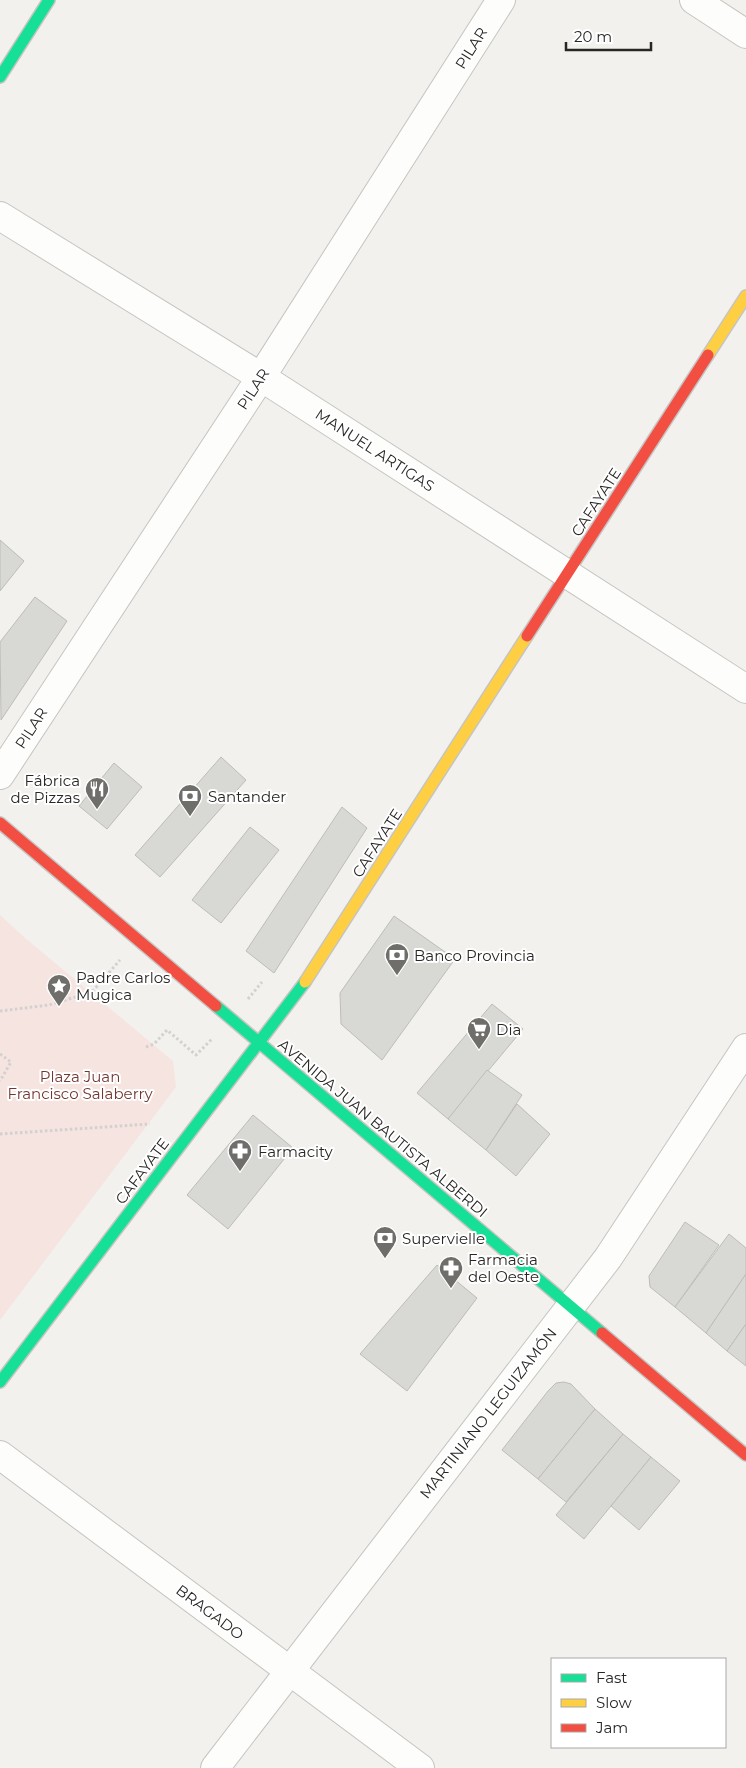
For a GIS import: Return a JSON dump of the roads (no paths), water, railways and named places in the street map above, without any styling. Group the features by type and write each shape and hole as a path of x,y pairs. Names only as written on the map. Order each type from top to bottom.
{"street":[{"path":"0,77 49,0"},
{"name":"PILAR","path":"0,775 261,377 501,0"},
{"path":"694,0 746,34"},
{"name":"MANUEL ARTIGAS","path":"0,216 261,377 746,689"},
{"name":"CAFAYATE","path":"0,1382 302,987 746,296"},
{"name":"AVENIDA JUAN BAUTISTA ALBERDI","path":"0,823 746,1455"},
{"name":"MARTINIANO LEGUIZAMÓN","path":"215,1768 608,1258 746,1048"},
{"name":"BRAGADO","path":"0,1455 420,1768"}],"place":[{"name":"Fábrica de Pizzas","path":"97,810"},
{"name":"Santander","path":"190,817"},
{"name":"Banco Provincia","path":"397,976"},
{"name":"Padre Carlos Mugica","path":"59,1007"},
{"name":"Dia","path":"479,1050"},
{"name":"Farmacity","path":"240,1172"},
{"name":"Supervielle","path":"385,1259"},
{"name":"Farmacia del Oeste","path":"451,1289"}],"park label":[{"name":"Plaza Juan Francisco Salaberry","path":"80,1084"}]}
